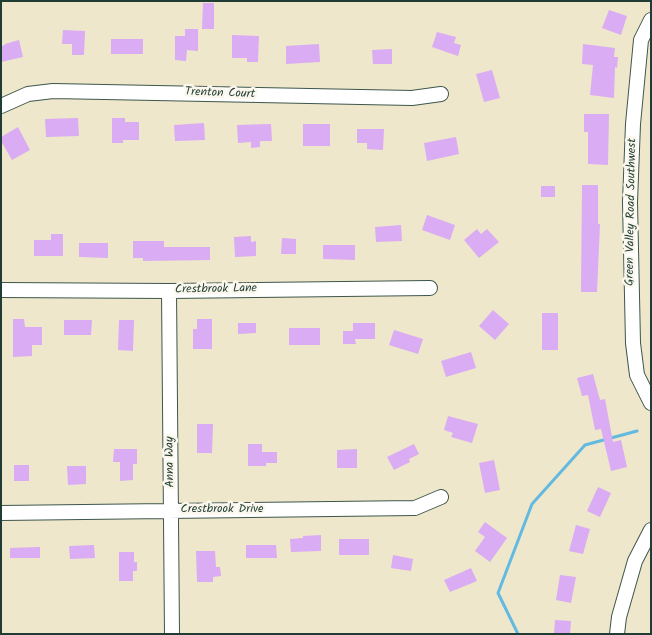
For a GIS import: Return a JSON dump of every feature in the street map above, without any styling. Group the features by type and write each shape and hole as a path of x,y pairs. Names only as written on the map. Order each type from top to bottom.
{"street":[{"name":"Green Valley Road Southwest","path":"651,20 641,40 633,124 630,212 633,343 638,374 651,403"},
{"name":"Trenton Court","path":"1,106 28,94 53,90 412,98 441,94"},
{"name":"Crestbrook Lane","path":"1,290 169,291 430,288"},
{"name":"Anna Way","path":"169,291 172,634"},
{"name":"Crestbrook Drive","path":"1,513 415,508 441,497"},
{"path":"617,634 619,617 635,560 651,530"}],"building":[{"path":"203,3 214,3 214,29 202,29"},
{"path":"609,10 627,16 621,35 602,28"},
{"path":"185,29 198,29 198,51 187,50 186,61 175,60 175,36 185,36"},
{"path":"63,30 85,31 84,55 72,55 72,44 62,44"},
{"path":"437,32 456,37 454,43 461,45 458,56 432,47"},
{"path":"232,35 259,36 258,62 247,62 247,58 232,58"},
{"path":"111,39 143,39 143,54 111,54"},
{"path":"19,40 23,57 1,62 1,46"},
{"path":"319,44 320,62 286,64 286,46"},
{"path":"583,44 615,48 614,57 618,57 617,68 615,67 614,98 590,95 593,65 582,64"},
{"path":"392,49 392,64 373,64 372,50"},
{"path":"492,70 500,98 484,102 476,74"},
{"path":"584,114 609,114 608,165 588,164 588,132 584,132"},
{"path":"78,118 79,136 46,137 45,119"},
{"path":"112,118 125,118 125,122 139,122 139,140 123,140 123,143 112,143"},
{"path":"204,123 205,140 175,141 174,125"},
{"path":"271,124 272,141 260,141 260,147 251,148 251,142 238,143 237,125"},
{"path":"303,124 330,124 330,146 303,146"},
{"path":"18,127 30,150 12,160 1,141 1,137"},
{"path":"357,129 384,129 383,150 367,149 367,143 357,143"},
{"path":"456,137 459,154 427,161 424,143"},
{"path":"582,185 598,185 598,224 600,224 597,292 581,292"},
{"path":"541,186 555,186 555,197 541,197"},
{"path":"427,215 455,225 450,240 422,230"},
{"path":"401,225 402,241 376,242 375,227"},
{"path":"477,229 481,234 487,229 499,242 479,258 464,240"},
{"path":"51,234 63,234 63,256 34,256 34,240 51,240"},
{"path":"251,236 251,242 256,241 256,256 235,257 234,237"},
{"path":"282,238 296,239 296,254 281,254"},
{"path":"133,241 164,241 164,247 210,247 210,260 143,261 143,258 133,258"},
{"path":"79,243 108,243 108,258 79,257"},
{"path":"323,245 355,245 355,260 323,259"},
{"path":"493,310 509,324 495,340 479,326"},
{"path":"542,313 558,313 558,350 542,350"},
{"path":"13,319 24,319 25,327 42,327 42,345 32,345 32,356 13,357"},
{"path":"197,319 212,319 212,349 193,349 193,329 197,329"},
{"path":"64,320 92,320 91,335 64,335"},
{"path":"119,320 134,320 133,351 118,350"},
{"path":"238,323 256,323 256,333 238,334"},
{"path":"353,323 375,323 375,339 355,339 356,344 343,344 343,331 353,331"},
{"path":"289,328 320,328 320,345 289,345"},
{"path":"394,330 423,339 418,354 389,345"},
{"path":"471,352 476,368 446,377 441,361"},
{"path":"593,374 600,400 605,399 613,442 621,440 627,467 611,471 601,429 595,430 588,395 582,396 577,378"},
{"path":"448,416 478,424 472,443 451,437 453,433 444,430"},
{"path":"197,424 213,424 212,453 197,453"},
{"path":"248,444 262,444 262,452 277,452 277,463 266,463 266,466 248,466"},
{"path":"414,444 419,454 409,459 410,462 394,470 387,457"},
{"path":"114,449 137,449 137,464 133,464 133,480 120,481 120,462 113,462"},
{"path":"357,449 357,468 337,468 337,450"},
{"path":"494,460 500,490 485,493 479,463"},
{"path":"14,465 29,465 29,481 14,481"},
{"path":"67,466 86,466 86,484 68,485"},
{"path":"598,487 611,493 600,517 587,511"},
{"path":"485,522 507,538 490,562 475,551 485,537 478,532"},
{"path":"576,525 590,529 583,554 569,551"},
{"path":"321,535 321,551 291,552 290,539"},
{"path":"339,539 369,539 369,555 339,555"},
{"path":"94,545 95,558 70,559 69,546"},
{"path":"246,545 276,545 277,558 246,558"},
{"path":"40,547 40,558 10,558 10,548"},
{"path":"196,551 215,551 216,567 220,567 221,576 213,577 213,582 197,582"},
{"path":"119,552 134,552 134,562 137,562 137,571 133,571 133,581 119,581"},
{"path":"393,555 413,559 411,571 391,568"},
{"path":"471,568 477,581 450,592 444,580"},
{"path":"560,575 576,577 571,603 556,600"},
{"path":"555,620 571,621 570,634 554,634"}],"waterway":[{"path":"518,634 498,593 532,504 585,445 637,431"}]}
